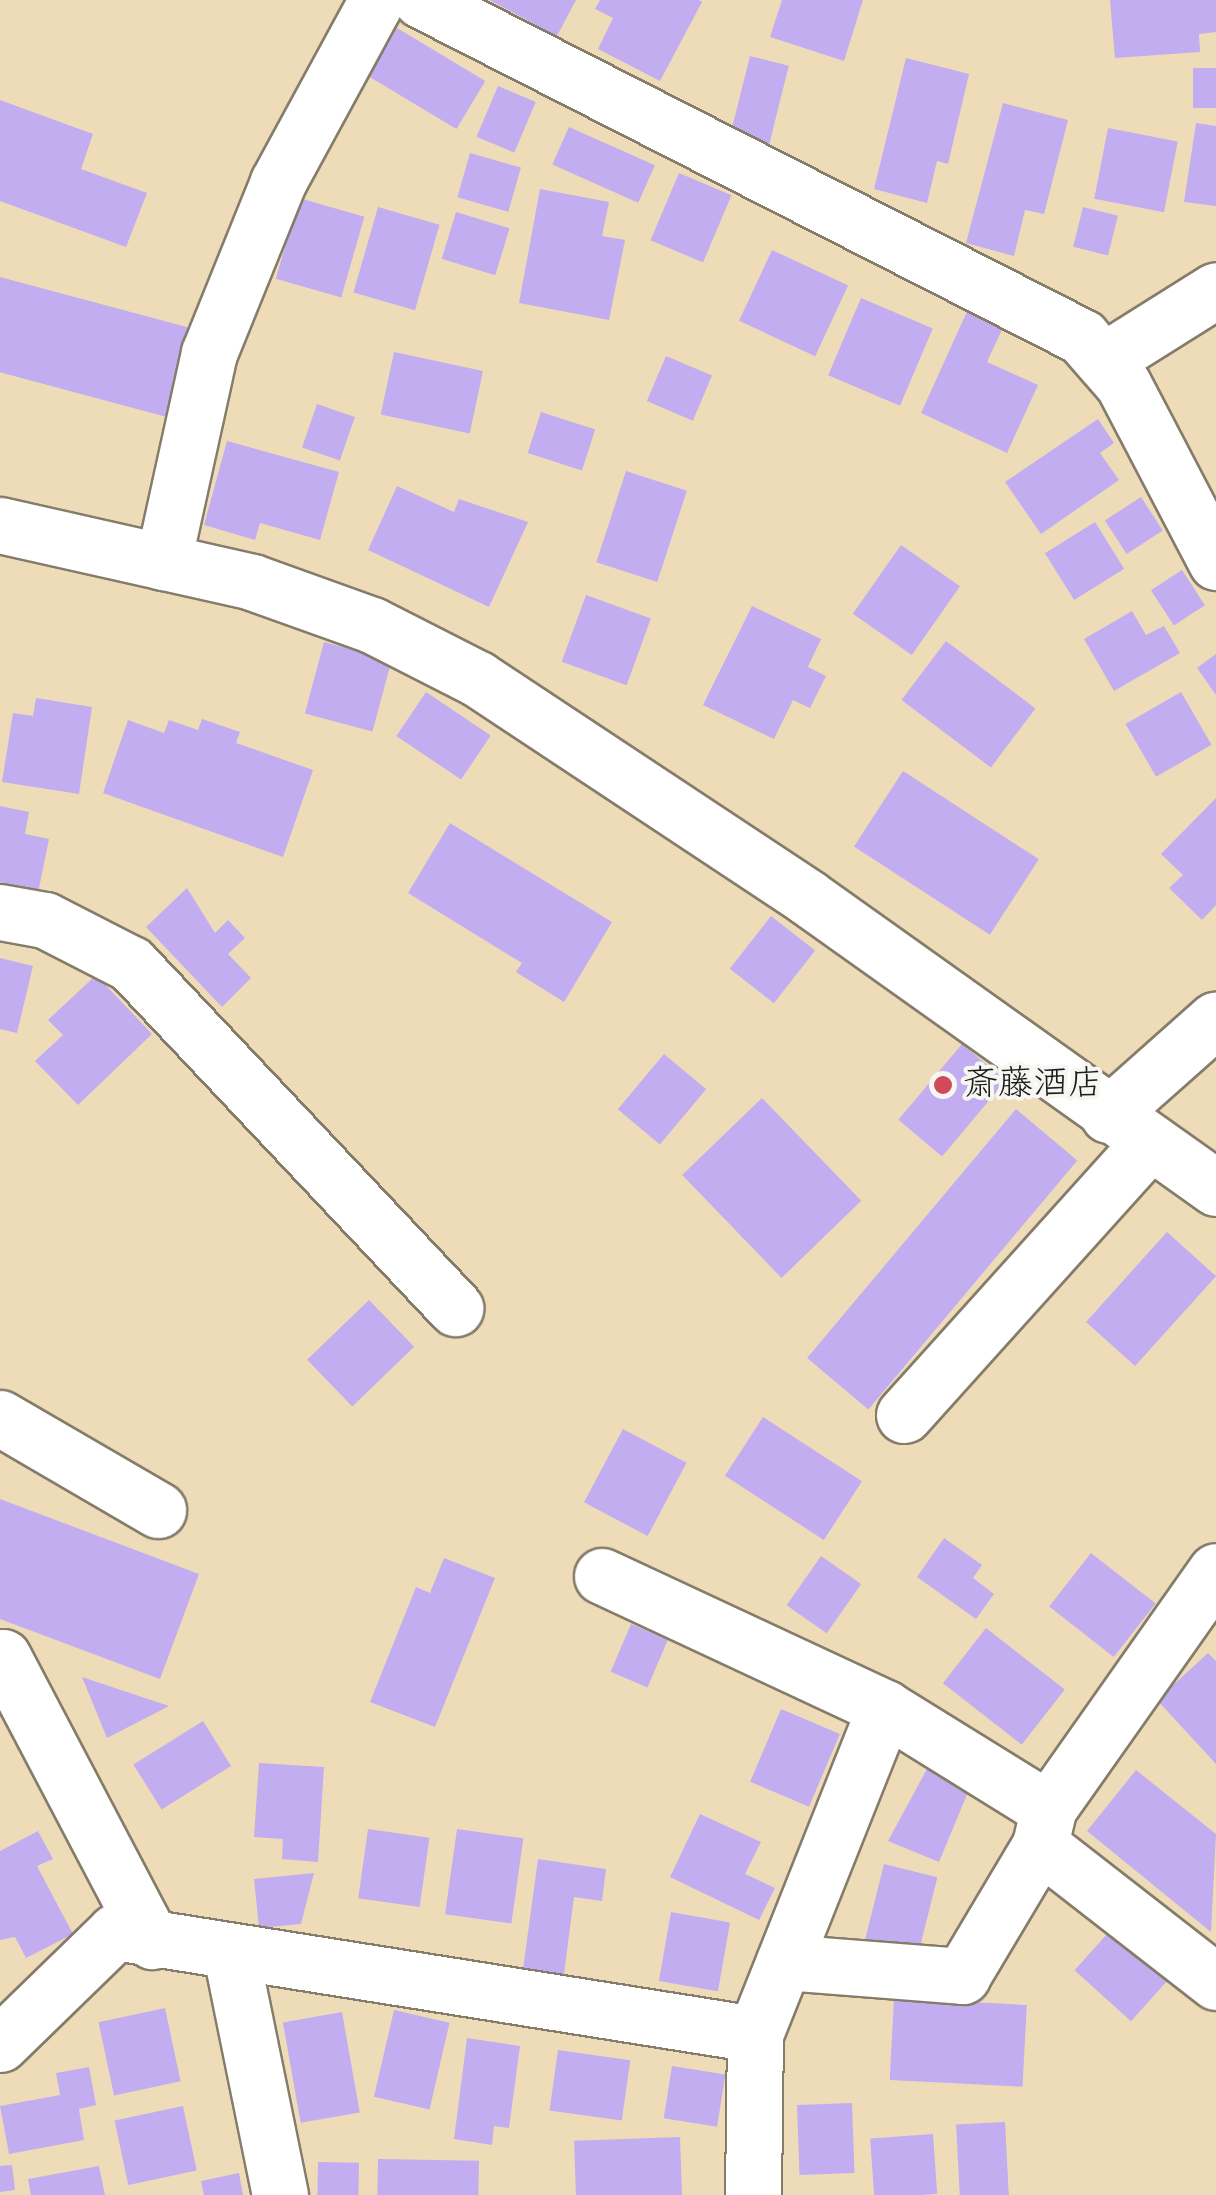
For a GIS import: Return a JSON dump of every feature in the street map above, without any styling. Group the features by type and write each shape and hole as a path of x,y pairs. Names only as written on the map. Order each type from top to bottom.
{"street":[{"path":"163,562 210,353 278,182 414,1 1082,337 1103,361 1216,562"},
{"path":"1103,361 1216,290"},
{"path":"0,525 163,562 372,624 478,679 807,897 1216,1188"},
{"path":"0,912 45,920 132,964 455,1308"},
{"path":"904,1415 1216,1019"},
{"path":"0,1418 158,1510"},
{"path":"784,1962 962,1976 1044,1827 1216,1571"},
{"path":"602,1576 885,1708 1044,1827 1216,1982"},
{"path":"3,1657 152,1941"},
{"path":"753,2195 755,2034 885,1708"},
{"path":"0,2044 114,1932 231,1954 755,2034"},
{"path":"231,1954 280,2195"}],"building":[{"path":"489,0 576,0 557,36"},
{"path":"600,0 702,2 660,81 598,49 613,18 595,9"},
{"path":"782,0 863,0 844,61 770,37"},
{"path":"1110,0 1216,0 1216,32 1199,34 1200,52 1115,58"},
{"path":"397,28 485,81 456,129 368,76"},
{"path":"750,56 789,66 769,146 730,137"},
{"path":"906,58 969,74 948,164 937,161 927,203 874,189"},
{"path":"1193,68 1216,68 1216,108 1193,108"},
{"path":"498,86 536,102 514,153 477,137"},
{"path":"0,100 93,134 81,169 147,193 126,247 0,201"},
{"path":"1003,103 1068,120 1044,214 1025,210 1014,256 966,243"},
{"path":"1196,123 1216,126 1216,206 1184,202"},
{"path":"569,127 655,165 638,203 552,164"},
{"path":"1108,128 1178,142 1164,212 1094,199"},
{"path":"470,153 521,168 508,212 457,197"},
{"path":"679,173 731,195 703,262 650,240"},
{"path":"540,189 609,202 602,236 625,240 609,320 519,303"},
{"path":"299,198 364,217 341,297 276,279"},
{"path":"378,207 440,225 415,310 353,293"},
{"path":"1083,207 1118,216 1108,255 1073,247"},
{"path":"456,212 510,228 495,275 442,259"},
{"path":"772,250 848,285 815,356 739,321"},
{"path":"0,277 196,330 172,418 0,372"},
{"path":"861,298 933,328 900,406 828,375"},
{"path":"970,305 1006,321 987,362 1038,385 1007,453 921,413"},
{"path":"394,352 483,371 470,434 381,415"},
{"path":"666,356 712,376 693,421 647,401"},
{"path":"317,404 355,417 340,461 302,447"},
{"path":"541,412 595,430 582,471 528,453"},
{"path":"1098,419 1114,443 1100,453 1119,480 1041,534 1005,482"},
{"path":"227,441 339,472 320,540 260,523 255,540 204,525"},
{"path":"626,471 687,491 657,582 596,562"},
{"path":"397,486 454,512 459,499 528,522 489,607 368,550"},
{"path":"1141,497 1163,531 1127,554 1105,520"},
{"path":"1095,522 1124,569 1074,600 1045,553"},
{"path":"901,545 960,586 912,655 853,614"},
{"path":"1182,570 1205,605 1174,625 1151,590"},
{"path":"586,595 651,619 627,685 562,662"},
{"path":"752,606 821,639 808,667 826,676 810,708 793,700 774,739 703,705"},
{"path":"1132,611 1146,635 1164,626 1180,653 1114,691 1084,639"},
{"path":"946,641 1035,708 991,768 901,700"},
{"path":"324,642 392,660 372,732 305,713"},
{"path":"1216,654 1216,695 1197,668"},
{"path":"426,692 491,736 461,780 396,736"},
{"path":"1181,692 1212,745 1156,777 1126,724"},
{"path":"36,698 92,707 79,794 2,782 13,713 33,716"},
{"path":"202,719 240,732 236,743 313,770 283,857 103,793 128,720 164,733 169,720 198,730"},
{"path":"903,771 1039,859 990,935 854,846"},
{"path":"1216,798 1216,905 1202,920 1169,888 1183,875 1161,854"},
{"path":"0,806 29,812 25,834 49,839 37,898 0,890"},
{"path":"450,823 612,922 564,1002 516,972 522,963 408,893"},
{"path":"187,888 215,933 228,920 245,938 228,954 251,978 222,1007 146,927"},
{"path":"771,916 815,950 774,1003 730,969"},
{"path":"0,958 33,966 17,1033 0,1029"},
{"path":"96,975 152,1034 78,1105 35,1061 63,1035 48,1020"},
{"path":"962,1044 1006,1081 942,1156 898,1120"},
{"path":"664,1054 706,1089 660,1145 618,1109"},
{"path":"762,1098 861,1201 781,1278 682,1175"},
{"path":"1016,1109 1077,1160 868,1409 807,1358"},
{"path":"1167,1232 1216,1276 1135,1366 1086,1322"},
{"path":"369,1300 414,1347 352,1406 307,1360"},
{"path":"763,1417 862,1481 824,1540 725,1476"},
{"path":"623,1429 687,1463 648,1536 584,1502"},
{"path":"0,1499 199,1574 160,1679 0,1619"},
{"path":"944,1538 982,1565 973,1578 994,1594 976,1619 917,1577"},
{"path":"1091,1553 1156,1603 1114,1657 1049,1607"},
{"path":"821,1556 861,1584 827,1633 787,1605"},
{"path":"444,1558 495,1578 435,1727 370,1702 416,1587 430,1593"},
{"path":"631,1624 668,1640 648,1687 611,1672"},
{"path":"986,1628 1065,1690 1022,1745 943,1683"},
{"path":"1208,1653 1216,1661 1216,1764 1157,1700"},
{"path":"82,1677 169,1706 107,1738"},
{"path":"781,1709 840,1734 809,1807 750,1782"},
{"path":"203,1721 231,1766 162,1809 133,1764"},
{"path":"259,1763 324,1767 318,1862 282,1859 283,1839 254,1837"},
{"path":"928,1767 971,1785 939,1862 888,1841"},
{"path":"1136,1770 1216,1834 1211,1932 1087,1831"},
{"path":"700,1814 761,1842 745,1874 775,1888 759,1920 670,1877"},
{"path":"368,1829 429,1838 420,1907 358,1898"},
{"path":"457,1829 523,1838 511,1923 445,1914"},
{"path":"38,1831 53,1859 37,1866 73,1934 26,1958 15,1937 0,1940 0,1851"},
{"path":"538,1859 606,1869 602,1901 574,1897 564,1974 523,1969"},
{"path":"884,1864 937,1877 918,1957 864,1944"},
{"path":"314,1873 301,1924 259,1928 254,1879"},
{"path":"671,1912 730,1922 718,1991 659,1981"},
{"path":"1118,1922 1174,1973 1131,2021 1075,1970"},
{"path":"894,1998 1027,2005 1023,2087 890,2080"},
{"path":"165,2008 181,2081 114,2095 98,2022"},
{"path":"394,2010 450,2023 430,2110 374,2097"},
{"path":"342,2012 360,2112 301,2123 283,2022"},
{"path":"467,2038 520,2046 509,2128 494,2126 492,2145 454,2139"},
{"path":"558,2050 630,2060 622,2121 550,2110"},
{"path":"672,2066 725,2074 717,2127 664,2118"},
{"path":"89,2067 96,2105 79,2109 84,2140 9,2154 0,2106 60,2095 56,2073"},
{"path":"852,2103 854,2173 799,2175 797,2105"},
{"path":"183,2106 197,2171 128,2185 115,2121"},
{"path":"1005,2122 1009,2195 960,2195 956,2125"},
{"path":"933,2134 937,2194 874,2195 870,2138"},
{"path":"680,2137 682,2195 576,2195 574,2141"},
{"path":"378,2159 479,2161 478,2195 377,2195"},
{"path":"318,2162 359,2163 358,2195 317,2195"},
{"path":"12,2165 15,2190 0,2192 0,2166"},
{"path":"99,2166 105,2195 31,2195 28,2179"},
{"path":"239,2173 243,2195 204,2195 201,2181"}],"place":[{"name":"斎藤酒店","path":"943,1085"}]}
